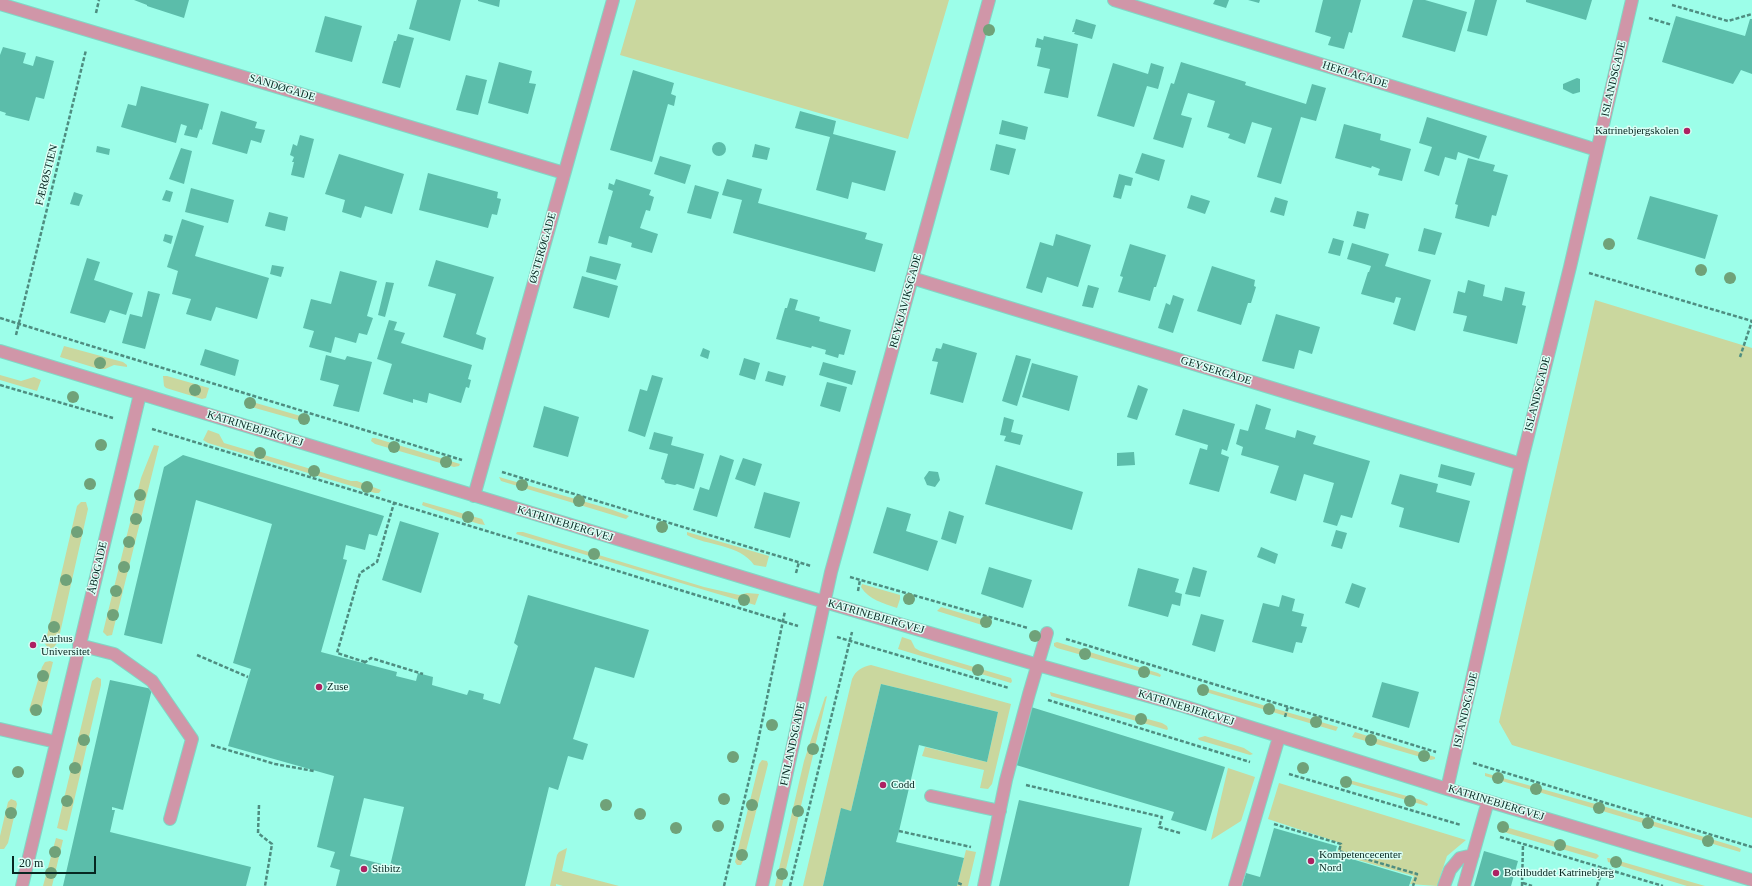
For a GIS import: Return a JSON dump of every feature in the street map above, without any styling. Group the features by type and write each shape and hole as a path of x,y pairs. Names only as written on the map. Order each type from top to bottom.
{"street":[{"name":"ØSTERØGADE","path":"474,496 613,0"},
{"name":"REYKJAVIKSGADE","path":"825,602 831,572 989,0"},
{"name":"HEKLAGADE","path":"1114,0 1597,150"},
{"name":"ISLANDSGADE","path":"1447,789 1521,464 1570,267 1632,0"},
{"name":"SANDØGADE","path":"0,4 564,173"},
{"name":"GEYSERGADE","path":"912,278 1521,464"},
{"name":"KATRINEBJERGVEJ","path":"5,353 791,592 1183,706 1447,789 1752,880"},
{"name":"ÅBOGADE","path":"22,886 140,394"},
{"name":"FINLANDSGADE","path":"762,886 825,602"},
{"path":"984,886 1006,780 1048,633"},
{"path":"80,645 114,654 152,681 192,739 170,820"},
{"path":"0,729 56,742"},
{"path":"1235,886 1279,737"},
{"path":"931,796 1000,811"},
{"path":"1464,886 1488,801"},
{"path":"1444,886 1450,870 1460,858 1473,855"}],"path":[{"name":"FÆRØSTIEN","path":"5,353 20,323 99,0"},
{"path":"1672,5 1728,22 1752,14"},
{"path":"1570,267 1752,321 1740,357"},
{"path":"0,318 831,572 1048,633 1752,848"},
{"path":"394,503 376,562 360,573 337,653 364,662 371,658 423,674"},
{"path":"724,886 757,746 782,622 799,562"},
{"path":"790,886 850,641 860,580"},
{"path":"198,656 248,677"},
{"path":"192,739 275,764 314,771"},
{"path":"1006,780 1162,817 1159,827 1180,833"},
{"path":"259,806 258,833 272,844 265,886"},
{"path":"1270,830 1272,823 1341,844 1339,851 1416,874 1413,886"},
{"path":"899,831 991,852"},
{"path":"1523,844 1523,885 1532,886"},
{"path":"1598,886 1603,868"}],"green space":[{"path":"636,0 949,0 908,139 620,55"},
{"path":"1595,300 1752,348 1752,818 1512,745 1499,722"},
{"path":"64,346 123,362 127,365 127,367 114,365 105,369 99,369 60,357"},
{"path":"0,375 21,381 34,377 41,380 37,391 0,380"},
{"path":"163,376 209,388 206,398 202,399 166,388 164,386"},
{"path":"249,401 309,419 305,422 248,406 247,403"},
{"path":"208,430 219,434 224,443 351,481 357,481 381,490 379,493 375,493 208,443 203,440"},
{"path":"372,438 460,464 459,466 454,467 375,444 371,441"},
{"path":"154,445 159,446 112,635 107,636 103,632 141,478"},
{"path":"499,477 610,509 629,516 626,519 501,481"},
{"path":"81,502 86,502 88,509 58,642 54,647 49,649 45,644 77,506"},
{"path":"423,502 482,519 485,525 424,506 422,505"},
{"path":"517,532 523,532 704,587 739,595 747,593 759,594 755,605 516,534"},
{"path":"687,532 769,556 766,567 754,565 748,558 732,549 695,539 687,535"},
{"path":"862,584 900,595 897,608 872,598 861,587"},
{"path":"941,607 988,621 989,623 987,626 982,625 937,611"},
{"path":"902,637 911,640 915,648 920,651 1011,678 1012,681 1011,683 898,649"},
{"path":"1057,642 1161,675 1160,677 1057,648 1054,646 1054,643"},
{"path":"45,662 53,662 41,710 35,716 32,715 29,710 42,667"},
{"path":"871,665 1011,704 992,784 988,789 980,788 984,770 922,756 925,747 987,762 998,712 881,684 851,811 841,809 823,886 803,886 852,679 855,673 860,669"},
{"path":"97,677 101,679 101,685 67,831 57,828 92,681"},
{"path":"1201,687 1338,727 1336,731 1199,690 1198,688"},
{"path":"1050,692 1162,723 1167,726 1168,729 1167,730 1051,696"},
{"path":"827,696 782,886 775,886 804,761 825,697"},
{"path":"1355,732 1435,757 1435,759 1431,760 1352,737"},
{"path":"1205,736 1244,748 1253,754 1250,755 1199,740 1198,738"},
{"path":"762,760 767,761 768,764 744,859 741,865 737,865 735,862 759,764"},
{"path":"1228,768 1255,777 1241,821 1211,840"},
{"path":"1485,773 1606,807 1741,849 1740,852 1485,776"},
{"path":"1346,780 1421,800 1428,804 1427,806 1344,782"},
{"path":"1279,783 1466,840 1447,856 1437,886 1410,884 1414,876 1337,854 1340,843 1268,819"},
{"path":"11,799 16,801 17,804 8,843 4,849 0,849 0,836 8,802"},
{"path":"1501,827 1506,827 1597,854 1599,856 1596,859 1507,833 1501,830"},
{"path":"56,838 63,840 52,886 43,886"},
{"path":"567,848 562,871 619,886 563,886 556,884 556,886 550,886 557,855 559,852"},
{"path":"966,850 976,852 968,886 957,886"},
{"path":"1607,858 1705,886 1687,886 1608,862"}],"building":[{"path":"134,0 189,0 184,18 147,6"},
{"path":"417,0 461,0 450,41 409,29"},
{"path":"500,0 499,7 478,1"},
{"path":"1215,0 1229,0 1226,8 1213,4"},
{"path":"1248,0 1260,0 1259,3"},
{"path":"1323,0 1361,0 1352,33 1349,32 1344,49 1328,45 1331,37 1315,32"},
{"path":"1413,0 1425,0 1467,12 1455,52 1402,37"},
{"path":"1475,0 1497,0 1487,36 1467,31"},
{"path":"1526,0 1592,0 1586,20 1526,2"},
{"path":"325,16 362,26 352,62 315,52"},
{"path":"1676,16 1745,36 1750,19 1752,19 1752,74 1741,70 1733,84 1662,62"},
{"path":"1076,19 1096,25 1092,39 1074,34 1075,32 1072,32"},
{"path":"398,34 414,38 400,88 382,83 394,41 396,41"},
{"path":"1044,36 1078,44 1068,98 1044,93 1050,69 1037,66 1041,48 1035,47 1037,38 1043,40"},
{"path":"3,47 26,53 23,63 33,66 36,56 54,61 44,99 36,97 29,121 5,115 6,113 0,111 0,55"},
{"path":"499,62 532,71 529,83 536,84 528,114 488,103"},
{"path":"1181,62 1246,82 1245,85 1306,104 1312,84 1326,88 1316,121 1301,117 1281,184 1257,177 1272,128 1252,122 1245,144 1228,138 1230,134 1207,127 1215,101 1188,93 1181,115 1192,118 1183,148 1153,139 1171,83 1174,84"},
{"path":"1113,63 1148,74 1151,63 1164,67 1158,89 1147,86 1134,127 1097,116"},
{"path":"633,70 674,83 671,94 676,96 674,106 668,104 652,162 610,150"},
{"path":"466,75 487,80 478,115 456,110"},
{"path":"1577,78 1580,79 1580,92 1573,94 1563,89 1563,84"},
{"path":"141,86 209,104 202,130 200,129 197,138 184,135 187,126 181,124 176,143 121,127 128,104 136,106"},
{"path":"221,111 257,122 255,128 265,130 261,143 251,140 247,154 212,144"},
{"path":"800,111 836,121 833,134 896,151 885,191 852,182 848,199 816,190 830,137 795,128"},
{"path":"1427,117 1487,136 1479,159 1458,152 1456,160 1445,157 1439,176 1424,171 1432,147 1419,143"},
{"path":"1002,120 1028,127 1025,140 999,134"},
{"path":"1344,124 1381,134 1380,140 1411,149 1402,181 1378,175 1380,169 1372,166 1371,168 1335,158"},
{"path":"300,135 314,139 304,178 291,175 294,157 290,155 293,144 297,146"},
{"path":"716,142 722,142 726,146 726,152 722,156 716,156 712,152 712,146"},
{"path":"755,144 770,148 767,160 752,157"},
{"path":"996,144 1016,149 1009,175 990,170"},
{"path":"97,146 110,149 109,155 96,152"},
{"path":"181,148 192,151 184,184 169,179"},
{"path":"1142,153 1165,160 1159,181 1135,173"},
{"path":"339,154 404,174 392,214 365,206 361,218 342,212 345,200 325,194"},
{"path":"660,156 691,165 685,184 654,174"},
{"path":"1468,158 1495,165 1493,171 1508,175 1496,216 1492,215 1489,227 1455,218 1458,205 1455,204"},
{"path":"428,173 498,192 497,198 501,199 497,215 492,214 488,228 419,210"},
{"path":"1119,174 1133,178 1131,186 1125,185 1121,199 1113,197"},
{"path":"616,179 651,190 649,195 654,197 650,211 646,210 640,228 658,234 652,253 631,247 632,243 609,236 607,245 598,243 613,191 608,189 609,183 614,185"},
{"path":"727,179 762,189 758,203 867,233 865,239 883,244 875,272 733,233 742,200 722,195"},
{"path":"695,185 719,192 711,219 687,213"},
{"path":"191,188 234,200 228,223 185,212"},
{"path":"166,190 173,192 170,202 162,200"},
{"path":"74,192 83,195 79,206 70,204"},
{"path":"1191,195 1210,201 1205,214 1187,208"},
{"path":"1650,196 1718,215 1705,259 1637,239"},
{"path":"1275,197 1288,201 1284,216 1270,212"},
{"path":"1357,211 1369,214 1365,229 1353,226"},
{"path":"269,212 288,217 285,231 265,226"},
{"path":"182,219 204,226 195,256 269,278 257,319 216,307 211,321 186,314 191,299 172,294 178,271 167,267"},
{"path":"1424,228 1442,233 1435,255 1418,251"},
{"path":"165,234 173,236 171,244 163,241"},
{"path":"1056,234 1091,245 1078,287 1047,277 1042,293 1026,288 1040,242 1053,246"},
{"path":"1333,238 1344,241 1340,256 1328,253"},
{"path":"1352,243 1389,254 1385,266 1431,280 1415,331 1393,324 1401,298 1396,297 1394,303 1361,294 1371,266 1347,259"},
{"path":"1130,244 1166,255 1150,301 1118,292 1123,277 1120,276"},
{"path":"590,256 621,264 616,280 586,272"},
{"path":"87,258 100,262 94,280 133,293 126,315 110,310 105,323 70,313"},
{"path":"436,260 494,277 476,334 486,338 483,350 443,337 456,294 428,286"},
{"path":"272,265 284,267 281,277 270,274"},
{"path":"1212,266 1255,280 1254,286 1256,287 1251,303 1248,303 1241,325 1197,311"},
{"path":"340,271 377,281 367,316 373,318 367,335 359,333 356,343 335,337 331,353 309,347 314,331 303,328 311,299 331,304"},
{"path":"582,276 618,286 609,318 573,308"},
{"path":"1468,280 1485,285 1483,296 1502,301 1505,287 1525,292 1522,305 1526,306 1517,344 1463,331 1467,316 1453,313 1458,291 1465,293"},
{"path":"386,282 394,283 385,317 378,315"},
{"path":"1088,285 1099,288 1093,308 1082,306"},
{"path":"148,291 160,294 145,349 122,343 130,314 142,317"},
{"path":"1173,295 1184,299 1173,333 1158,328 1166,303 1170,305"},
{"path":"790,298 798,300 795,310 820,317 819,321 851,330 844,355 839,354 838,358 825,354 826,350 812,346 811,348 776,339 785,308 787,308"},
{"path":"1276,314 1320,327 1312,354 1299,350 1294,369 1262,361"},
{"path":"389,320 397,322 394,330 405,333 401,343 472,365 468,379 471,380 469,388 466,387 461,403 429,393 427,403 413,399 413,403 383,394 392,364 377,359"},
{"path":"943,343 977,353 963,403 930,394 938,362 932,361 936,348 941,349"},
{"path":"703,348 710,351 708,359 700,356"},
{"path":"205,349 239,360 235,376 200,365"},
{"path":"326,355 345,360 347,356 372,362 359,412 333,406 339,385 320,380"},
{"path":"1016,355 1031,359 1017,406 1002,401"},
{"path":"744,358 760,363 755,380 739,375"},
{"path":"823,362 856,371 852,385 819,375"},
{"path":"1032,363 1078,376 1069,411 1022,397"},
{"path":"768,371 786,376 783,386 765,381"},
{"path":"652,375 663,378 645,437 628,431 640,389 647,391"},
{"path":"827,382 847,387 840,412 820,406"},
{"path":"1138,385 1148,389 1137,420 1127,417"},
{"path":"1256,404 1271,409 1265,429 1295,438 1297,430 1316,436 1313,444 1370,461 1352,518 1341,515 1337,526 1323,522 1334,483 1304,474 1296,501 1270,493 1279,466 1241,455 1243,447 1236,444 1240,429 1248,431"},
{"path":"544,406 579,417 568,457 533,447"},
{"path":"1183,409 1235,424 1227,451 1222,449 1221,454 1229,457 1219,492 1189,484 1200,448 1207,450 1208,445 1175,435"},
{"path":"1004,417 1014,420 1011,432 1023,435 1020,445 1004,441 1006,436 1000,435"},
{"path":"654,432 673,437 671,445 704,454 694,489 677,484 665,483 664,480 661,479 668,454 649,449"},
{"path":"1134,452 1135,465 1117,466 1117,453"},
{"path":"183,455 384,516 377,536 369,534 365,550 346,545 343,559 347,560 321,652 397,672 396,676 416,681 418,673 433,677 432,685 467,695 469,690 484,694 483,699 500,704 518,646 514,643 528,595 649,630 634,678 595,667 573,739 588,744 583,760 568,756 558,790 549,787 525,886 336,886 340,870 330,867 335,852 317,847 334,776 228,746 251,669 233,663 272,524 196,500 162,644 124,635 164,467","holes":["364,798 404,807 390,866 350,856"]},
{"path":"720,455 734,460 717,517 693,510 700,487 709,490"},
{"path":"743,458 762,464 755,486 735,479"},
{"path":"1441,464 1475,473 1471,486 1438,477"},
{"path":"996,465 1083,492 1072,530 985,504"},
{"path":"929,471 938,472 940,480 935,487 927,485 924,478"},
{"path":"1400,474 1438,484 1436,492 1470,501 1459,543 1399,527 1404,508 1391,504"},
{"path":"764,492 800,502 790,538 754,528"},
{"path":"887,507 911,514 906,531 938,541 928,571 873,553"},
{"path":"949,511 964,516 956,544 941,539"},
{"path":"400,521 439,533 421,593 382,580"},
{"path":"1336,530 1347,533 1342,549 1331,546"},
{"path":"1261,547 1278,554 1275,564 1257,557"},
{"path":"989,567 1032,580 1023,608 981,594"},
{"path":"1193,567 1207,571 1200,597 1185,594"},
{"path":"1138,568 1179,579 1175,592 1182,594 1180,606 1172,604 1168,617 1128,606"},
{"path":"1352,583 1366,588 1359,608 1345,603"},
{"path":"1282,595 1295,599 1292,611 1304,614 1301,626 1307,627 1302,643 1296,642 1293,653 1252,642 1263,603 1279,607"},
{"path":"1201,614 1224,620 1215,652 1192,645"},
{"path":"110,680 152,689 123,810 112,807 112,810 115,810 110,832 251,867 246,886 63,886"},
{"path":"1382,682 1419,692 1409,728 1372,717"},
{"name":"Codd","path":"881,684 998,712 987,762 919,745 896,842 964,858 957,886 823,886 841,808 851,811"},
{"path":"1031,707 1225,767 1206,831 1171,820 1174,812 1016,765"},
{"path":"1019,800 1142,828 1129,886 999,886"},
{"name":"Kompetencecenter Nord","path":"1274,828 1337,846 1335,854 1412,877 1409,886 1242,886 1246,873 1260,877"},
{"name":"Botilbuddet Katrinebjerg","path":"1484,851 1518,861 1511,886 1474,886"}],"place":[{"name":"Katrinebjergskolen","path":"1687,131"},
{"name":"Aarhus Universitet","path":"33,645"},
{"name":"Zuse","path":"319,687"},
{"name":"Codd","path":"883,785"},
{"name":"Kompetencecenter Nord","path":"1311,861"},
{"name":"Stibitz","path":"364,869"},
{"name":"Botilbuddet Katrinebjerg","path":"1496,873"}]}
